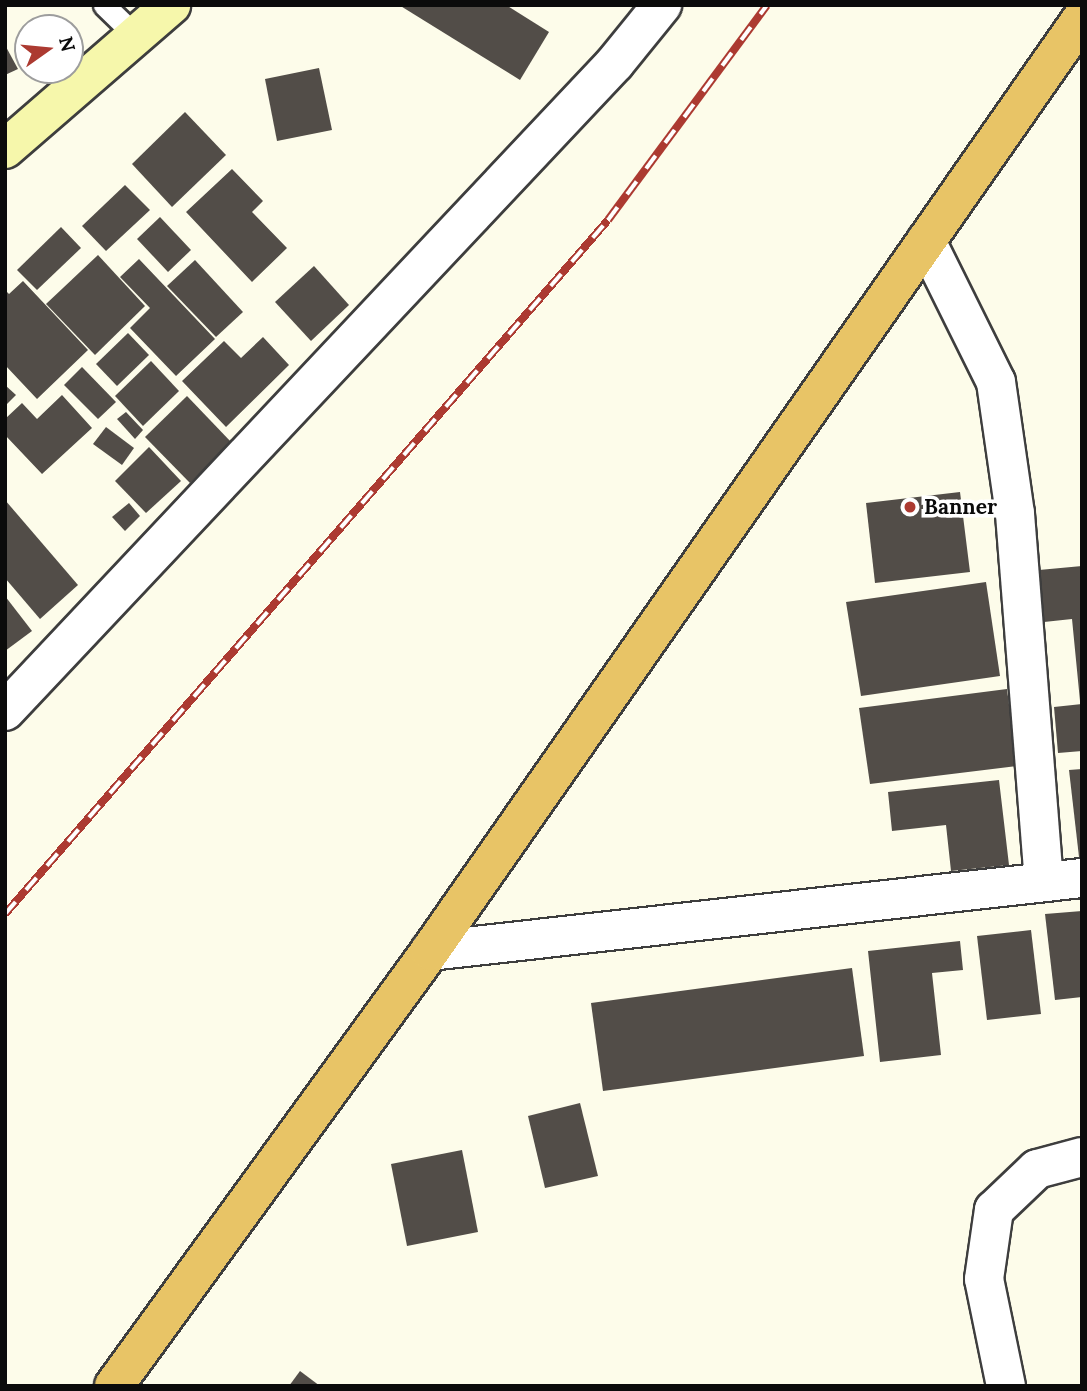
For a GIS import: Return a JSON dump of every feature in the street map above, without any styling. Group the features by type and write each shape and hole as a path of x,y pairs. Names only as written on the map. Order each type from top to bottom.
{"highway":[{"path":"114,1386 430,951 1082,18"}],"main road":[{"path":"5,149 133,33 171,5"}],"street":[{"path":"5,711 615,63 662,5"},
{"path":"926,241 996,382 1015,514 1044,882"},
{"path":"430,951 1082,878"},
{"path":"1006,1386 984,1279 995,1210 1037,1169 1082,1157"}],"lane":[{"path":"104,5 133,33"}],"building":[{"path":"399,5 506,5 549,32 520,80"},
{"path":"5,45 14,62 14,71 5,75"},
{"path":"319,68 332,130 277,141 265,79"},
{"path":"185,112 226,155 172,207 132,164"},
{"path":"232,169 263,201 252,212 287,248 252,282 186,212"},
{"path":"125,185 150,210 106,251 82,226"},
{"path":"160,217 191,250 168,272 137,239"},
{"path":"61,227 81,248 37,290 17,270"},
{"path":"98,255 145,306 95,355 46,304"},
{"path":"139,259 215,339 176,376 130,328 150,308 120,277"},
{"path":"195,260 243,312 216,337 167,286"},
{"path":"314,266 349,305 311,341 275,302"},
{"path":"23,281 88,350 37,399 5,365 5,290 9,294"},
{"path":"128,333 149,355 117,386 96,364"},
{"path":"263,337 289,365 226,427 182,381 224,341 241,358"},
{"path":"151,361 179,391 143,426 115,396"},
{"path":"82,367 116,402 98,419 64,385"},
{"path":"5,385 16,395 5,406"},
{"path":"62,395 92,428 42,474 5,435 5,419 22,403 37,419"},
{"path":"187,396 232,443 190,483 145,437"},
{"path":"126,412 143,430 135,439 117,419"},
{"path":"106,427 134,448 122,465 93,444"},
{"path":"149,447 181,481 146,513 115,481"},
{"path":"960,492 970,572 875,583 866,503"},
{"path":"5,500 78,585 40,619 5,578"},
{"path":"129,503 140,516 125,531 112,517"},
{"path":"1082,566 1080,701 1072,619 1044,622 1039,570"},
{"path":"986,582 1000,676 861,696 846,602"},
{"path":"5,596 32,631 5,651"},
{"path":"1007,689 1017,766 870,784 859,708"},
{"path":"1082,704 1082,751 1058,753 1054,707"},
{"path":"1082,769 1082,857 1079,857 1069,770"},
{"path":"999,780 1009,865 951,871 946,825 892,831 888,792"},
{"path":"1082,911 1082,997 1055,1000 1045,914"},
{"path":"1031,930 1041,1014 987,1020 977,936"},
{"path":"960,941 963,970 932,973 941,1055 880,1062 868,951"},
{"path":"852,968 864,1056 603,1091 591,1003"},
{"path":"580,1103 598,1176 545,1188 528,1116"},
{"path":"462,1150 478,1232 407,1246 391,1164"},
{"path":"300,1371 320,1386 289,1386"}],"railway":[{"path":"5,914 608,220 767,5"}],"place":[{"name":"Banner","path":"910,507"}]}
